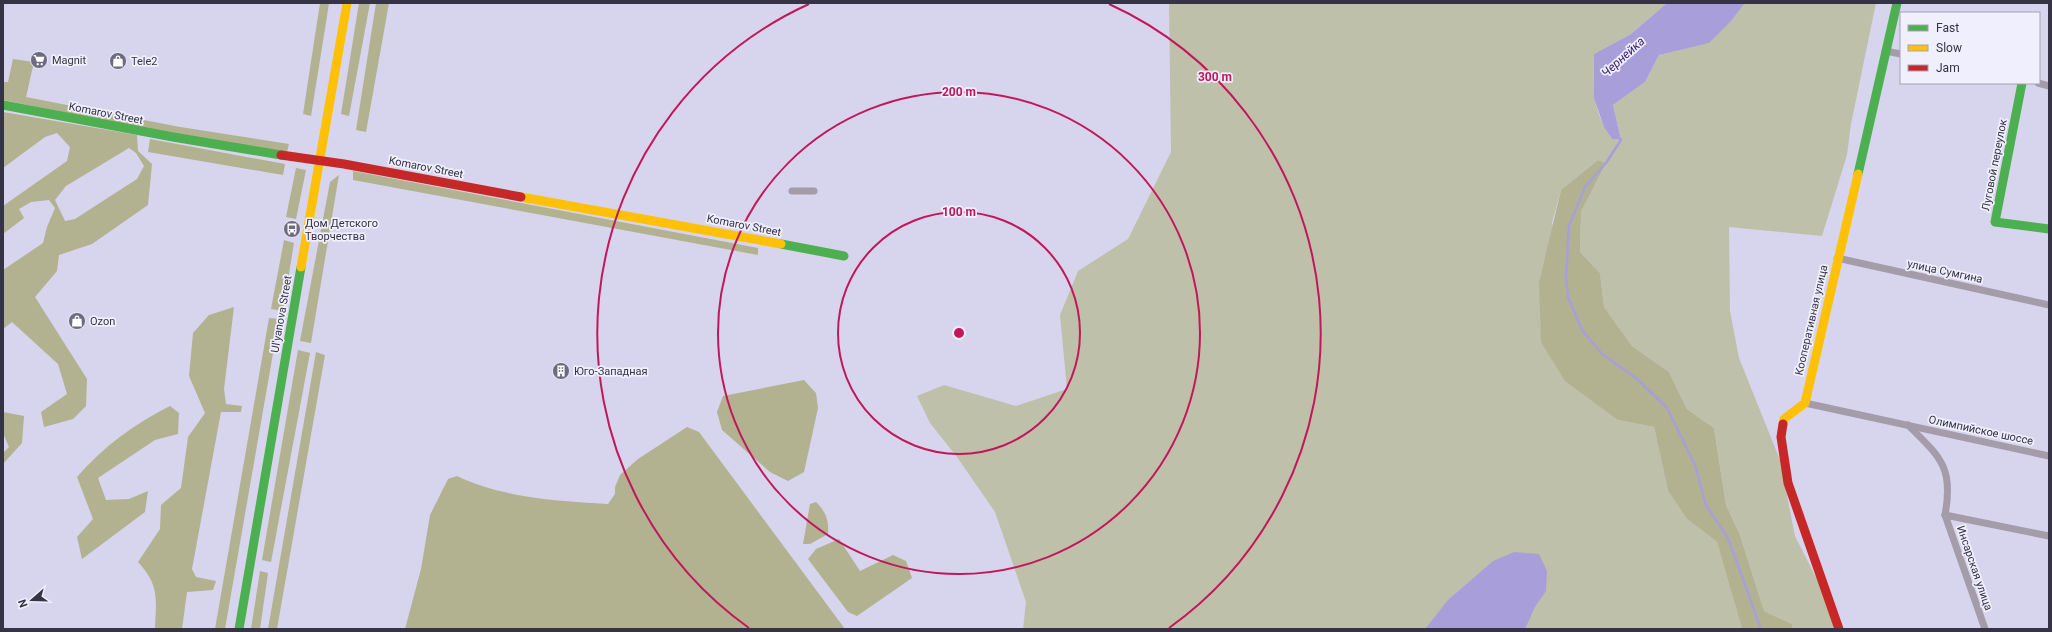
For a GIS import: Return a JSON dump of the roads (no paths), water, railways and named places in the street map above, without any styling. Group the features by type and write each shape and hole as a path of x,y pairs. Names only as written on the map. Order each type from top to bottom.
{"street":[{"name":"Ul'yanova Street","path":"239,629 347,3"},
{"name":"Кооперативная улица","path":"1805,403 1896,3"},
{"path":"1886,51 1900,54"},
{"name":"Луговой переулок","path":"2022,84 1995,222 2049,230"},
{"name":"Komarov Street","path":"3,105 178,139 320,160 844,256"},
{"path":"792,191 814,191"},
{"name":"улица Сумгина","path":"1837,258 2049,304"},
{"path":"1805,403 1784,419 1781,438 1788,483 1839,629"},
{"name":"Олимпийское шоссе","path":"1805,403 2049,456"},
{"path":"1908,425 1938,456 1946,473 1949,495 1945,515 2049,536"},
{"name":"Инсарская улица","path":"1945,515 1985,629"}],"water":[{"name":"Чернейка","path":"1667,3 1745,3 1732,20 1709,43 1659,55 1645,82 1613,105 1621,140 1612,139 1604,127 1594,98 1594,54 1631,34"},
{"path":"1514,552 1539,554 1547,571 1546,591 1535,607 1525,629 1425,629 1448,600 1493,561"}],"waterway":[{"path":"1619,138 1621,140 1606,163 1585,187 1569,226 1566,277 1568,297 1582,330 1602,354 1636,378 1667,408 1695,465 1706,505 1728,538 1761,629"}],"place":[{"name":"Magnit","path":"39,60"},
{"name":"Tele2","path":"118,61"},
{"name":"Дом Детского Творчества","path":"292,229"},
{"name":"Ozon","path":"77,321"},
{"name":"Юго-Западная","path":"561,371"}]}
